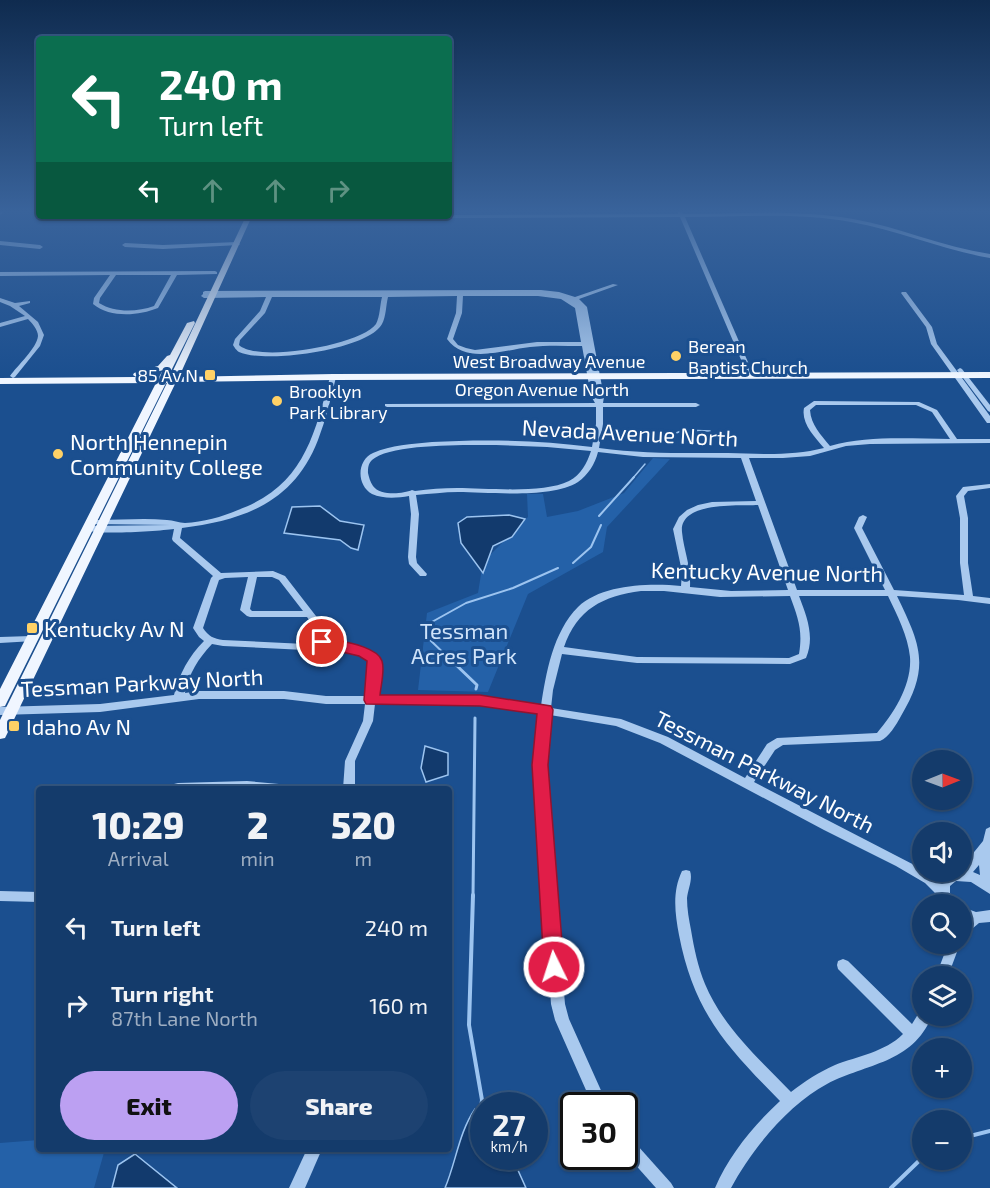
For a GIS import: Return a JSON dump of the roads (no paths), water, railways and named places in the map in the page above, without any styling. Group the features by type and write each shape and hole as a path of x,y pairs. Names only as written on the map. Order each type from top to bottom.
{"main road":[{"path":"0,734 4,708 32,639 131,466 188,330 209,294 220,265"},
{"path":"4,708 95,526 155,395 182,362 223,265"},
{"path":"137,375 164,366 182,335 188,330"},
{"path":"182,362 190,371 209,377"},
{"name":"West Broadway Avenue","path":"0,376 137,375 169,377"},
{"name":"West Broadway Avenue","path":"0,381 99,381 169,377 990,375"},
{"path":"131,466 140,456 174,389 209,377"},
{"path":"99,381 145,383 153,388 155,395"}],"street":[{"path":"703,265 751,376"},
{"path":"114,274 97,298 96,304 109,310 134,311 156,307 175,273"},
{"path":"0,274 215,273"},
{"path":"209,294 538,294 572,300 615,285"},
{"path":"271,294 263,312 240,336 237,348 252,352 311,352 361,336 380,324 386,293"},
{"path":"460,293 459,313 450,339 459,348 492,351 528,345 588,344"},
{"path":"904,293 926,322 934,344 990,410"},
{"path":"0,300 16,305 40,330 40,340 13,376"},
{"path":"423,574 413,564 411,557 415,514 412,492 560,487 573,482 583,474 600,428 599,403 601,397 594,377 578,307 572,300"},
{"path":"16,305 28,302"},
{"path":"0,325 28,317"},
{"path":"960,375 990,421"},
{"path":"95,526 165,529 218,519 248,509 272,496 291,480 318,432 329,377"},
{"path":"829,449 812,428 806,416 806,409 814,403 909,402 923,405 935,411 955,441"},
{"name":"Oregon Avenue North","path":"387,405 599,403 696,405"},
{"name":"Nevada Avenue North","path":"412,492 380,494 367,485 364,472 365,462 375,454 391,450 441,445 533,444 643,455 744,456 796,455 870,442 990,441"},
{"path":"595,1092 562,1020 558,1004 540,765 545,710 559,650 637,660 790,661 803,656 806,639 804,626 744,456"},
{"path":"969,598 964,564 964,518 960,496 966,489 990,486"},
{"path":"685,590 686,572 677,529 684,516 711,504 760,503"},
{"path":"747,784 771,747 781,741 880,737 910,683 915,658 911,639 858,528 863,518"},
{"path":"179,525 176,539 219,576"},
{"path":"254,574 245,610 250,614 310,614"},
{"path":"322,642 325,635 280,576 254,574 219,576 212,580 198,627 202,636 210,641 305,647 322,642 364,652 373,658 376,663 366,727 350,761 347,786"},
{"name":"Kentucky Avenue North","path":"559,650 566,629 583,609 599,598 624,590 658,587 715,594 935,594 990,602"},
{"path":"0,640 32,639"},
{"path":"179,697 186,671 196,655 210,641"},
{"name":"Tessman Parkway North","path":"4,708 100,708 179,697 285,695 326,699 480,700 617,723 664,740 900,862 929,879 942,894"},
{"path":"206,786 248,786"},
{"path":"972,863 988,837"},
{"path":"988,837 984,868 989,887"},
{"name":"Tessman Parkway North","path":"900,862 912,866"},
{"path":"686,875 679,898 691,968 705,1003 736,1046 791,1102"},
{"path":"972,876 989,887"},
{"path":"0,896 36,897"},
{"path":"972,917 990,916"},
{"path":"972,921 976,918"},
{"path":"843,965 914,1034"},
{"path":"723,1188 742,1156 806,1088 823,1078 889,1054 903,1045 919,1026"},
{"path":"297,1188 314,1152"},
{"path":"638,1157 666,1188"}],"waterway":[{"path":"668,436 684,430 710,431"},
{"path":"633,478 645,464"},
{"path":"599,516 634,477"},
{"path":"573,563 591,547 601,525"},
{"path":"455,664 428,638 430,623 466,603 513,588 558,568"},
{"path":"454,663 477,685 476,689"},
{"path":"473,897 475,718"},
{"path":"473,895 469,1025 481,1092"},
{"path":"972,1136 990,1131"},
{"path":"891,1188 912,1168"}],"place":[{"name":"Berean Baptist Church","path":"676,356"},
{"name":"85 Av N","path":"210,375"},
{"name":"Brooklyn Park Library","path":"277,401"},
{"name":"North Hennepin Community College","path":"58,454"},
{"name":"Kentucky Av N","path":"32,628"},
{"name":"Idaho Av N","path":"14,726"}],"park label":[{"name":"Tessman Acres Park","path":"464,642"}]}
